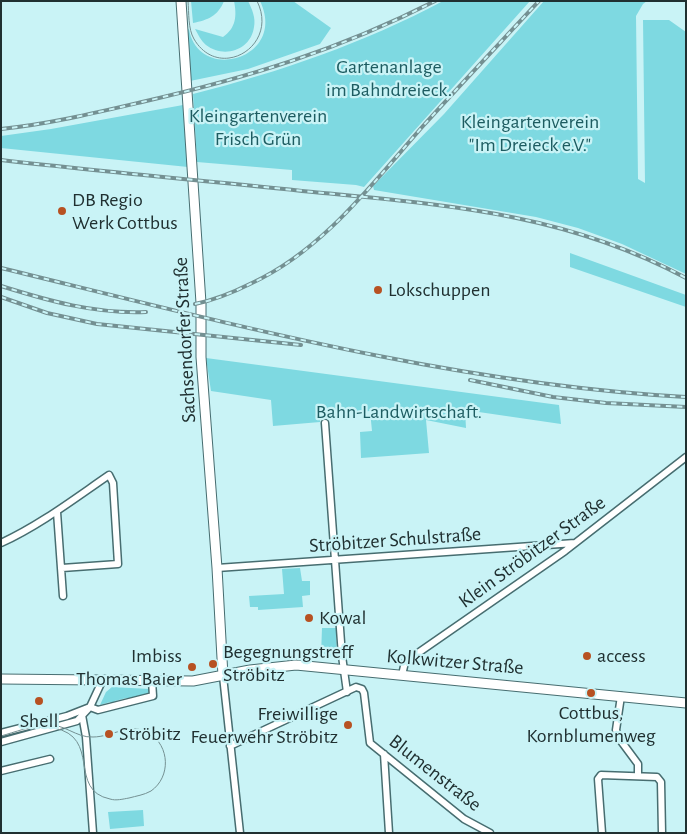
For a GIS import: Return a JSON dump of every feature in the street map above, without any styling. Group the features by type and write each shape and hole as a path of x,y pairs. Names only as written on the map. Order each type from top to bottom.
{"main road":[{"name":"Sachsendorfer Straße","path":"181,1 201,303 201,357 217,568 222,676"},
{"name":"Kolkwitzer Straße","path":"1,679 193,681 275,666 296,665 686,703"}],"street":[{"path":"230,746 346,692 325,423"},
{"name":"Klein Ströbitzer Straße","path":"402,675 405,662 576,543 686,457"},
{"path":"1,542 23,533 57,512 109,475 113,483 118,564 62,568"},
{"path":"57,512 63,596"},
{"name":"Ströbitzer Schulstraße","path":"217,568 576,543"},
{"path":"222,676 240,833"},
{"path":"1,742 66,725 90,707 103,680"},
{"path":"90,707 98,710 153,696 152,681"},
{"name":"Blumenstraße","path":"346,692 356,687 362,689 364,693 370,743 464,819 490,833"},
{"path":"621,696 616,730 618,738 638,764 638,776"},
{"path":"1,733 82,714"},
{"path":"82,714 86,737 93,833"},
{"path":"384,754 389,833"},
{"path":"1,771 50,759"},
{"path":"602,833 598,779 601,775 657,777 661,782 662,833"}],"green space":[{"path":"191,1 224,1 216,14 193,23"},
{"path":"234,1 248,1 254,20 252,35 248,41 236,50 228,52 213,49 204,43 195,29 223,37 233,26"},
{"path":"260,1 293,1 331,28 320,44 248,69 190,81 186,31 189,29 196,46 208,56 223,60 238,57 252,50 262,38 265,21"},
{"path":"443,1 530,1 364,187 292,180 292,170 197,162 193,94 258,76 321,55 383,30"},
{"name":"Kleingartenverein \"Im Dreieck e.V.\"","path":"544,1 647,1 636,16 638,179 645,183 643,20 669,20 686,32 686,274 622,244 578,228 536,217 374,190 373,186 444,114"},
{"path":"183,105 188,167 1,148 1,136"},
{"path":"570,253 686,295 686,307 570,267"},
{"name":"Bahn-Landwirtschaft.","path":"206,358 559,405 561,424 465,410 466,428 426,420 429,453 361,458 360,432 372,431 370,411 320,415 320,422 273,426 271,400 211,391"},
{"path":"300,568 302,581 310,581 310,595 302,596 303,607 258,610 258,607 250,607 249,596 284,594 282,569"},
{"path":"322,628 336,628 337,657 321,656"},
{"path":"112,687 150,689 147,696 129,700 126,698 115,701 113,705 110,702 100,705 106,692"},
{"path":"143,810 144,826 110,829 108,812"}],"tram line":[{"path":"188,1 190,26 194,39 205,52 218,58 231,58 243,53 254,44 260,32 262,17 257,1"},
{"path":"1,736 46,725 59,726 87,737 100,736 128,729 142,730 156,739 164,753 165,770 162,778 151,791 129,798 112,800 97,794 90,785 86,775 77,742 68,733 54,728"}],"railway":[{"path":"1,129 89,114 218,83 328,48 435,1"},
{"path":"195,304 231,293 278,269 302,253 324,234 345,214 423,126 539,1"},
{"path":"1,160 458,208 550,226 595,239 641,256 686,278"},
{"path":"1,268 256,330 426,365 512,379 599,390 686,397"},
{"path":"1,286 37,297 90,309 146,312"},
{"path":"1,297 47,313 97,324 301,345"},
{"path":"470,380 553,397 606,403 686,407"}],"place":[{"name":"DB Regio Werk Cottbus","path":"62,211"},
{"name":"Lokschuppen","path":"378,290"},
{"name":"Kowal","path":"309,618"},
{"name":"access","path":"587,656"},
{"name":"Begegnungstreff Ströbitz","path":"213,664"},
{"name":"Imbiss Thomas Baier","path":"192,667"},
{"name":"Cottbus, Kornblumenweg","path":"591,693"},
{"name":"Shell","path":"39,701"},
{"name":"Freiwillige Feuerwehr Ströbitz","path":"348,725"},
{"name":"Ströbitz","path":"109,734"}],"park label":[{"name":"Gartenanlage im Bahndreieck.","path":"389,78"},
{"name":"Kleingartenverein Frisch Grün","path":"258,128"}]}
